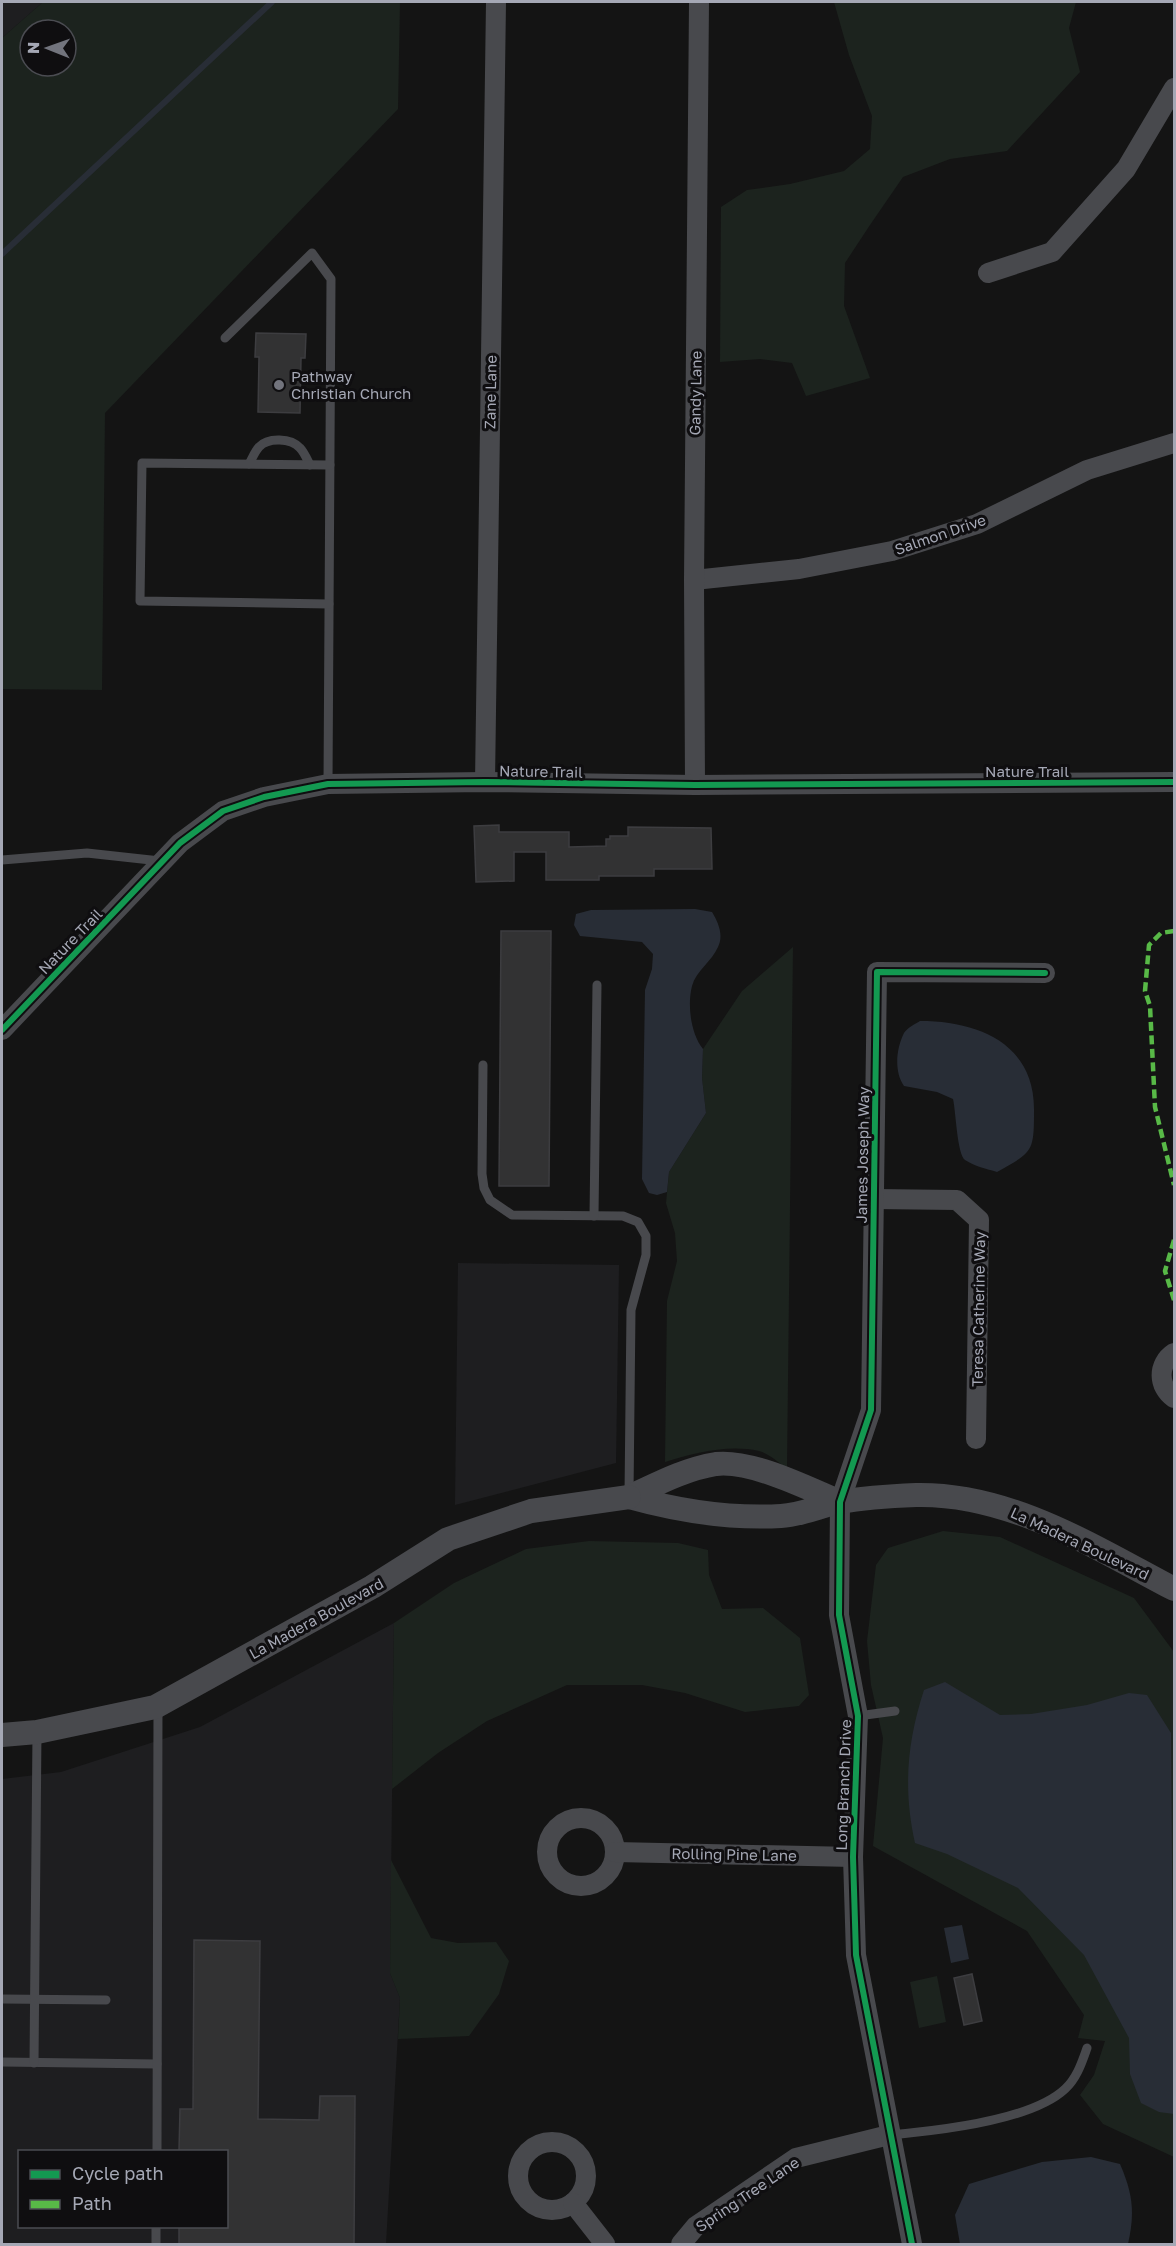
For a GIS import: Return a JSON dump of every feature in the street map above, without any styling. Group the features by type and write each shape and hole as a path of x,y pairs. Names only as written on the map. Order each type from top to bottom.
{"street":[{"name":"Zane Lane","path":"485,782 496,2"},
{"name":"Gandy Lane","path":"695,785 694,580 699,2"},
{"path":"988,273 1052,252 1126,169 1174,88"},
{"name":"Salmon Drive","path":"694,580 799,569 892,551 977,524 1087,470 1174,443"},
{"name":"Nature Trail","path":"2,1030 180,843 223,811 264,797 328,784 485,782 695,785 1174,782"},
{"name":"James Joseph Way","path":"840,1502 871,1410 877,972 1045,973"},
{"name":"Teresa Catherine Way","path":"874,1199 957,1200 979,1220 976,1438"},
{"path":"1174,1353 1165,1362 1161,1379 1164,1387 1174,1398"},
{"name":"La Madera Boulevard","path":"2,1735 37,1732 158,1705 372,1587 448,1539 531,1511 629,1497 680,1473 718,1464 747,1467 792,1482 840,1502"},
{"name":"La Madera Boulevard","path":"629,1497 675,1510 723,1515 783,1516 840,1502 917,1495 963,1499 1014,1509 1174,1589"},
{"name":"Long Branch Drive","path":"840,1502 839,1616 858,1716 853,1857 856,1954 889,2135 912,2244"},
{"name":"Rolling Pine Lane","path":"615,1852 853,1857"},
{"name":"Spring Tree Lane","path":"681,2244 696,2226 796,2158 889,2135"},
{"path":"573,2203 605,2244"}],"lane":[{"path":"225,338 312,253 331,279 328,784"},
{"path":"249,464 258,447 268,441 280,440 300,447 310,465"},
{"path":"329,604 140,601 142,463 330,465"},
{"path":"2,860 87,853 162,862"},
{"path":"594,1216 597,985"},
{"path":"483,1065 482,1174 484,1188 490,1200 512,1215 623,1216 638,1222 646,1236 646,1255 631,1310 629,1497"},
{"path":"156,2150 158,1705"},
{"path":"858,1716 895,1711"},
{"path":"34,2062 37,1732"},
{"path":"2,1999 106,2000"},
{"path":"889,2135 924,2132 1038,2107 1066,2088 1079,2070 1087,2048"},
{"path":"2,2062 157,2064"},
{"path":"156,2228 156,2244"}],"shaded area":[{"path":"2,2 43,2 25,18 18,18 18,24 2,38"},
{"path":"43,2 400,2 398,109 105,413 102,690 2,689 2,38 18,24 18,78 78,78 78,18 25,18"},
{"path":"834,2 1076,2 1069,28 1080,72 1007,151 950,159 903,177 845,263 844,306 870,378 806,396 792,363 760,359 720,362 721,207 747,190 790,184 844,171 870,149 872,116 849,55"},
{"path":"695,909 712,912 720,933 718,947 694,981 691,994 690,1011 693,1028 703,1049 702,1078 706,1113 669,1172 667,1192 657,1195 649,1193 642,1179 645,990 652,969 653,954 642,942 580,936 574,925 576,914 591,910"},
{"path":"793,947 787,1468 762,1452 735,1448 699,1453 665,1462 667,1301 677,1261 675,1233 666,1203 669,1172 706,1113 702,1078 703,1049 742,991"},
{"path":"920,1021 942,1022 982,1032 1000,1041 1014,1053 1025,1069 1032,1088 1033,1135 1032,1143 1025,1155 997,1172 965,1160 958,1141 953,1099 937,1092 904,1086 897,1067 899,1046 905,1031"},
{"path":"458,1263 619,1265 616,1463 455,1505"},
{"path":"943,1531 1000,1537 1134,1598 1174,1652 1174,2157 1103,2124 1080,2095 1094,2075 1105,2041 1078,2038 1084,2015 1027,1931 873,1846 883,1738 871,1685 867,1641 876,1565 888,1548"},
{"path":"589,1541 678,1543 708,1550 709,1575 722,1609 763,1608 800,1638 809,1695 799,1706 745,1712 685,1693 642,1685 567,1685 487,1721 438,1753 392,1789 394,1623 454,1583 526,1549"},
{"path":"394,1623 390,1973 400,1998 386,2244 2,2244 2,1779 61,1772 200,1727"},
{"path":"945,1682 1000,1715 1031,1714 1087,1705 1129,1693 1147,1695 1171,1733 1174,2114 1159,2112 1141,2103 1130,2074 1129,2038 1084,1955 1018,1888 947,1854 915,1843 908,1785 914,1728 924,1690"},
{"path":"391,1860 431,1938 458,1943 496,1942 509,1961 499,1994 469,2036 398,2039 400,1998 390,1973"},
{"path":"962,1925 969,1959 951,1963 944,1928"},
{"path":"937,1976 946,2022 919,2028 910,1982"},
{"path":"1091,2157 1120,2164 1132,2204 1132,2223 1128,2244 960,2244 955,2215 969,2184 1042,2162"}],"building":[{"name":"Pathway Christian Church","path":"256,333 306,334 305,358 301,358 300,413 258,412 259,357 255,357"},
{"path":"499,825 499,832 569,832 569,847 606,846 606,839 610,839 610,836 628,836 628,827 711,828 712,869 654,869 654,876 599,876 599,880 546,880 546,852 514,852 514,881 476,882 474,826"},
{"path":"501,931 551,931 549,1186 499,1186"},
{"path":"194,1940 260,1941 258,2119 319,2120 320,2096 355,2096 354,2244 179,2244 179,2228 228,2228 228,2150 179,2150 180,2109 193,2109"},
{"path":"972,1974 982,2021 964,2025 954,1978"}],"waterway":[{"path":"2,254 272,2"}],"marked path":[{"path":"1174,931 1161,933 1149,945 1145,991 1150,1006 1155,1107 1174,1185"},
{"path":"1174,1240 1165,1271 1174,1300"}],"cycle path":[{"path":"2,1030 180,843 223,811 264,797 328,784 485,782 695,785 1174,782"},
{"path":"912,2244 856,1955 853,1857 858,1716 839,1615 840,1502 871,1410 877,972 1045,973"}],"place":[{"name":"Pathway Christian Church","path":"279,385"}]}
